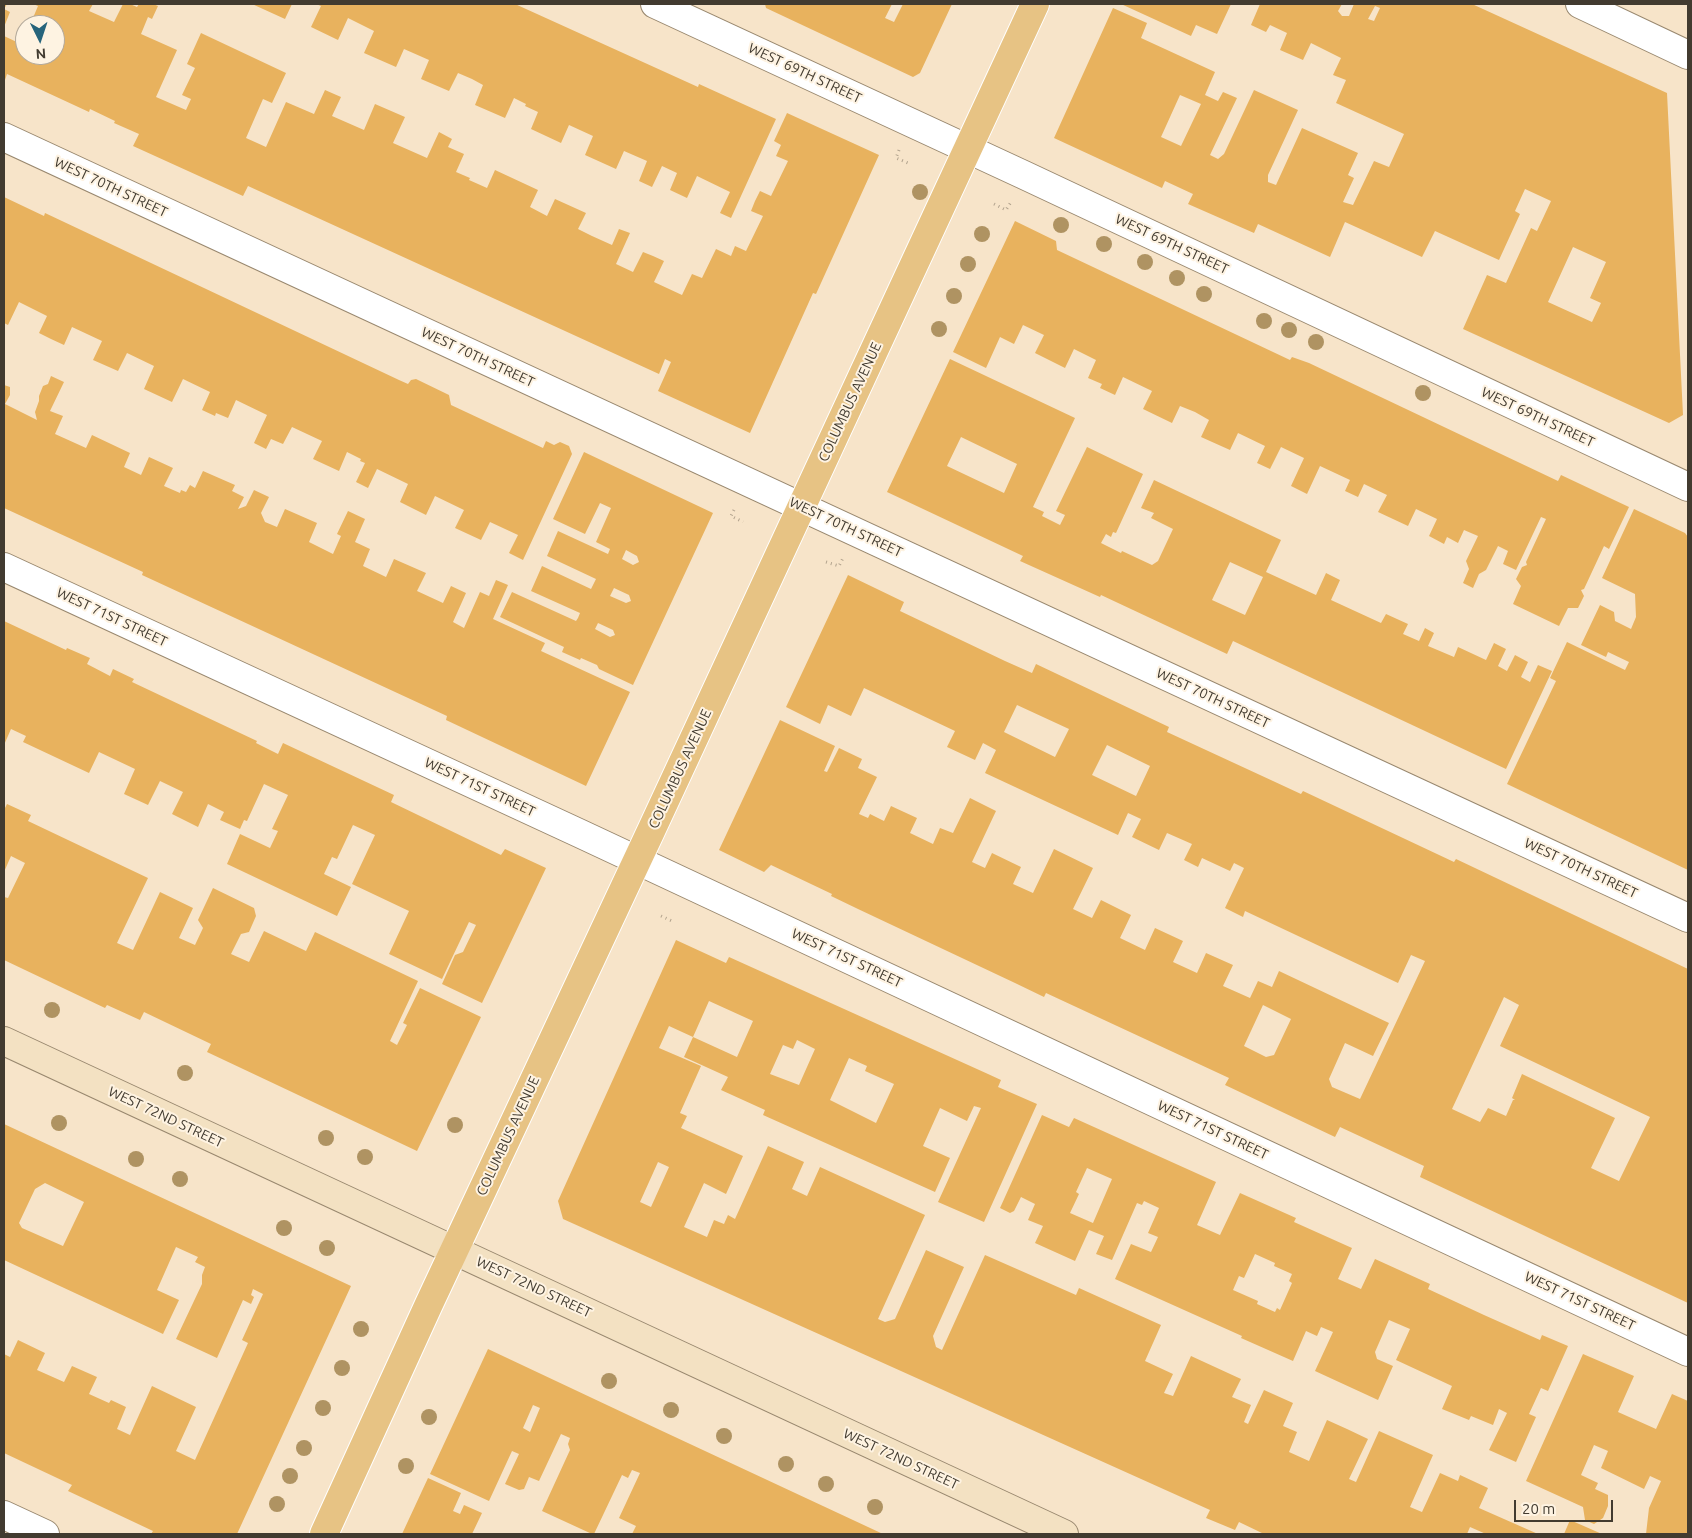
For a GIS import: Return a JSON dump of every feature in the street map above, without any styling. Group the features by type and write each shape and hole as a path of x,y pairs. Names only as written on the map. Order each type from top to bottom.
{"main road":[{"name":"COLUMBUS AVENUE","path":"324,1534 454,1250 1035,4"},
{"name":"WEST 72ND STREET","path":"4,1041 1064,1534"}],"street":[{"name":"WEST 69TH STREET","path":"655,4 1688,487"},
{"path":"1580,4 1688,55"},
{"name":"WEST 70TH STREET","path":"4,137 1688,918"},
{"name":"WEST 71ST STREET","path":"4,567 637,860 1688,1352"},
{"path":"4,1515 45,1534"}],"path":[{"path":"896,158 908,163"},
{"path":"994,204 1006,210"},
{"path":"736,504 731,516 743,522"},
{"path":"826,562 839,566"},
{"path":"661,916 672,921"}],"building":[{"path":"33,4 93,4 89,11 114,22 123,4 137,7 139,4 158,6 152,19 148,17 141,34 177,50 156,97 186,110 191,99 182,95 195,68 187,64 201,33 286,73 272,103 263,99 246,138 266,147 286,102 314,114 325,90 341,97 332,116 364,130 375,104 405,117 393,143 427,158 439,132 452,139 448,147 464,154 456,172 487,188 495,170 538,190 530,207 547,216 555,199 586,213 578,229 612,245 619,229 630,233 616,264 633,272 643,252 664,261 654,282 682,295 692,274 702,278 716,249 731,256 735,246 746,251 763,216 751,211 755,201 760,191 771,196 788,161 776,156 781,145 774,141 787,113 879,155 816,294 813,293 750,433 658,391 671,362 665,359 659,374 248,186 243,196 133,146 139,134 114,123 115,121 90,109 89,112 7,74 4,83 4,36 15,41 15,65 65,65 65,15 34,15 38,6"},
{"path":"252,4 292,4 285,19"},
{"path":"316,4 515,4 698,87 699,84 776,119 731,218 720,213 730,192 697,176 687,198 670,190 677,173 662,166 652,187 639,181 647,161 624,151 616,169 585,155 593,136 569,125 561,143 531,129 538,112 514,98 505,118 475,105 483,85 472,79 458,73 449,91 421,79 429,60 404,49 396,67 364,53 374,31 348,18 338,40 311,27 321,6"},
{"path":"765,4 892,4 885,18 894,22 903,4 952,4 920,73 913,77 766,8"},
{"path":"1121,4 1231,4 1217,34 1196,25 1191,36"},
{"path":"1260,4 1342,4 1338,11 1342,16 1349,16 1354,4 1472,4 1667,93 1683,415 1669,423 1463,329 1487,275 1506,283 1531,228 1537,231 1551,201 1525,189 1515,211 1520,214 1499,260 1435,231 1422,257 1345,222 1330,257 1258,224 1254,233 1188,204 1193,194 1165,181 1162,188 1054,138 1113,8 1147,23 1141,38 1215,72 1205,95 1218,101 1223,92 1237,98 1210,155 1218,159 1224,154 1254,90 1298,110 1268,175 1268,182 1276,185 1302,128 1358,153 1348,175 1354,178 1343,202 1353,205 1374,161 1389,167 1404,134 1336,103 1346,80 1333,75 1341,58 1311,43 1303,60 1280,50 1287,33 1270,25 1266,32 1251,25","holes":["1375,6 1380,8 1374,21 1368,19","1180,95 1201,104 1181,146 1161,137","1573,247 1606,262 1590,298 1601,303 1592,322 1548,302"]},
{"path":"4,9 10,12 4,27"},
{"path":"4,197 44,216 45,213 408,384 411,380 416,379 449,395 451,405 543,448 546,441 554,445 560,442 569,446 572,454 523,560 509,553 518,535 490,522 481,540 455,528 464,510 435,496 426,515 400,502 408,484 377,469 368,488 356,482 365,463 360,461 361,459 347,452 339,471 313,459 322,441 292,427 283,444 271,439 266,449 254,443 267,415 236,400 228,418 216,413 215,416 202,410 210,392 183,379 172,402 144,389 154,366 127,353 118,371 93,360 102,341 72,327 64,345 51,339 39,333 47,316 19,302 8,325 4,323"},
{"path":"1015,221 1056,241 1057,250 1290,360 1292,357 1309,363 1558,481 1561,475 1629,507 1609,549 1604,546 1584,589 1581,590 1584,596 1578,608 1568,608 1559,626 1513,604 1521,586 1516,579 1522,567 1527,565 1526,562 1546,519 1541,517 1516,570 1503,564 1508,551 1498,546 1486,570 1479,574 1473,588 1463,583 1469,569 1466,561 1478,536 1464,530 1458,543 1447,537 1444,544 1429,536 1437,519 1416,509 1408,526 1378,512 1387,495 1364,484 1358,497 1345,491 1350,480 1320,466 1307,494 1291,486 1304,458 1281,447 1270,469 1257,463 1265,446 1238,433 1230,450 1201,437 1209,420 1180,406 1172,423 1143,409 1152,391 1123,377 1115,395 1100,388 1102,384 1088,378 1096,360 1074,349 1065,368 1035,353 1044,335 1023,325 1014,344 1000,337 986,368 953,352"},
{"path":"950,359 1075,418 1033,507 1044,512 1042,516 1060,525 1065,515 1056,511 1087,447 1143,474 1116,533 1113,532 1111,537 1106,534 1101,543 1121,553 1122,551 1152,565 1158,561 1173,529 1151,518 1154,513 1141,508 1154,480 1281,540 1266,572 1316,595 1326,573 1340,580 1331,600 1381,623 1386,614 1408,624 1403,634 1419,641 1425,628 1434,633 1428,646 1454,657 1458,647 1486,660 1494,643 1506,649 1498,666 1507,671 1515,655 1528,662 1521,677 1530,682 1538,665 1552,671 1506,769 1233,641 1227,654 1101,595 1100,597 1020,561 1023,556 887,492","holes":["961,437 1017,464 1004,493 947,466","1230,562 1263,577 1245,615 1212,600"]},
{"path":"51,376 64,382 50,411 63,416 55,434 86,448 92,435 130,453 124,467 141,475 149,457 173,468 164,486 180,493 181,490 186,492 190,485 195,488 203,471 235,485 232,491 244,497 238,509 246,506 254,490 269,497 261,513 265,522 277,527 285,509 317,523 309,542 333,554 341,536 337,534 348,511 365,519 355,542 370,549 363,566 386,577 394,559 426,573 417,591 443,603 451,586 466,593 453,622 464,628 480,592 489,596 496,580 508,585 493,619 545,643 541,651 630,692 586,786 446,720 447,716 142,575 143,572 4,508 4,385 10,387 10,395 5,404 37,420 35,412 39,396 43,386 48,384"},
{"path":"584,452 713,513 633,685 599,669 597,665 562,652 564,647 500,617 512,592 576,621 578,618 580,613 531,591 542,566 591,589 596,579 547,556 558,531 608,554 610,549 596,542 611,508 600,503 585,534 553,519","holes":["626,550 637,556 639,562 633,565 622,559","614,588 629,595 631,601 626,603 610,596","598,623 613,630 615,635 610,637 595,629"]},
{"path":"1634,509 1685,533 1688,537 1688,870 1507,784 1556,681 1550,678 1567,642 1625,670 1629,662 1608,652 1606,657 1581,645 1600,605 1614,612 1615,621 1631,629 1636,617 1635,594 1602,578"},
{"path":"848,575 904,602 900,611 1005,661 1032,673 1036,664 1169,727 1167,732 1301,794 1303,791 1454,862 1456,859 1688,969 1688,1303 1420,1177 1424,1166 1340,1127 1335,1137 1225,1085 1229,1078 1046,993 1044,997 831,896 832,894 771,865 764,872 719,850 780,720 835,746 824,771 827,772 839,748 862,759 858,768 877,777 859,814 868,818 870,814 884,821 891,806 917,818 910,833 933,844 940,828 953,833 970,798 996,811 972,862 985,868 992,853 1021,867 1013,884 1033,893 1054,849 1093,868 1073,909 1092,918 1101,900 1131,915 1120,938 1145,950 1155,928 1183,941 1173,962 1197,973 1206,953 1233,965 1223,986 1250,998 1258,981 1272,987 1279,971 1389,1023 1373,1056 1345,1043 1329,1079 1332,1087 1360,1099 1425,961 1411,955 1398,983 1245,911 1243,917 1225,908 1244,868 1234,863 1230,871 1202,858 1198,867 1184,860 1192,844 1167,833 1159,850 1132,837 1141,819 1128,813 1118,835 985,773 996,750 983,743 975,760 947,747 955,731 864,688 851,716 828,705 820,724 786,707","holes":["1017,705 1069,729 1055,757 1004,732","1107,745 1150,766 1136,796 1092,775","1504,997 1519,1005 1500,1046 1650,1117 1619,1181 1591,1168 1615,1118 1522,1074 1512,1098 1515,1100 1513,1100 1506,1116 1488,1108 1480,1122 1452,1109","1263,1005 1291,1019 1274,1055 1266,1057 1244,1046"]},
{"path":"4,621 66,650 67,648 90,658 87,664 110,676 113,669 134,679 132,682 257,741 256,743 278,754 283,743 394,795 391,802 501,855 505,849 546,868 482,1003 442,984 455,955 463,952 476,925 469,922 442,979 389,954 409,911 352,884 375,835 353,825 337,859 332,857 324,874 351,887 337,916 227,864 240,834 270,848 278,831 272,829 288,795 264,784 247,821 244,820 240,829 220,820 224,812 208,804 198,827 172,814 183,792 160,781 148,805 124,794 135,769 99,752 89,773 23,742 26,736 11,729 4,745"},
{"path":"7,804 31,815 28,821 148,878 117,943 133,950 160,892 193,908 179,938 195,945 203,928 198,920 213,888 254,908 256,916 249,932 241,934 231,954 249,962 264,931 306,951 315,932 418,981 390,1041 397,1045 407,1025 403,1023 420,988 481,1017 417,1151 207,1052 211,1044 144,1012 140,1020 107,1005 105,1008 4,960 4,897 8,898 25,863 11,856 4,872 4,810"},
{"path":"676,940 726,963 729,957 1001,1080 998,1087 1037,1104 984,1222 938,1202 981,1108 974,1106 967,1121 940,1108 923,1146 950,1158 935,1192 763,1115 765,1110 721,1090 728,1077 684,1057 693,1037 669,1026 659,1048 701,1066 680,1113 687,1116 681,1128 743,1156 726,1194 704,1183 684,1227 707,1237 714,1220 724,1224 728,1215 735,1219 768,1146 804,1162 792,1189 807,1196 820,1167 925,1215 878,1319 885,1322 895,1319 926,1250 964,1267 933,1336 936,1347 942,1350 985,1255 1076,1295 1079,1288 1161,1325 1145,1361 1173,1374 1164,1393 1173,1396 1191,1356 1241,1379 1232,1397 1251,1405 1244,1422 1248,1424 1264,1390 1293,1403 1283,1426 1297,1432 1289,1452 1309,1461 1327,1420 1368,1439 1349,1479 1356,1482 1379,1431 1433,1455 1410,1507 1422,1512 1440,1473 1458,1481 1460,1475 1488,1488 1479,1508 1538,1534 1486,1534 1470,1527 1467,1534 1264,1534 1239,1522 1235,1530 1206,1518 1210,1510 563,1219 558,1201","holes":["709,1001 753,1021 737,1057 693,1037","797,1040 815,1049 799,1085 770,1074 783,1045 793,1049","849,1058 867,1066 865,1071 894,1084 876,1123 830,1100","658,1162 669,1167 651,1207 640,1202"]},
{"path":"1042,1115 1069,1127 1074,1118 1216,1182 1197,1225 1220,1235 1240,1193 1296,1218 1294,1222 1352,1248 1338,1279 1361,1289 1375,1259 1430,1284 1428,1289 1484,1315 1540,1340 1542,1335 1568,1346 1548,1391 1541,1388 1529,1414 1536,1417 1516,1462 1489,1450 1507,1413 1499,1409 1493,1425 1471,1416 1469,1420 1442,1409 1452,1386 1396,1360 1410,1329 1389,1320 1375,1352 1377,1359 1393,1366 1378,1400 1315,1371 1333,1332 1321,1327 1317,1336 1306,1331 1293,1361 1115,1279 1131,1244 1151,1252 1158,1237 1148,1233 1159,1208 1144,1201 1142,1205 1137,1203 1112,1260 1096,1254 1104,1236 1089,1230 1075,1261 1035,1243 1043,1226 1028,1220 1035,1204 1021,1197 1014,1211 1010,1213 1000,1208","holes":["1087,1168 1112,1179 1093,1223 1070,1213 1079,1194 1076,1192","1255,1254 1275,1263 1274,1266 1292,1274 1289,1281 1292,1283 1280,1310 1277,1308 1275,1312 1257,1304 1258,1301 1233,1290 1239,1276 1244,1278"]},
{"path":"4,1124 351,1286 237,1534 151,1534 153,1531 68,1491 72,1485 4,1453 4,1354 10,1357 18,1340 45,1353 37,1370 64,1382 72,1366 97,1377 89,1394 109,1403 111,1400 126,1407 117,1429 130,1435 152,1386 196,1407 176,1451 195,1460 248,1343 242,1340 263,1294 253,1289 251,1295 254,1297 251,1304 243,1300 217,1358 176,1339 202,1284 202,1275 205,1267 195,1262 198,1257 176,1247 157,1290 179,1300 163,1334 4,1260","holes":["45,1183 84,1202 63,1246 22,1228 19,1223 35,1189"]},
{"path":"488,1349 883,1534 632,1534 636,1526 619,1518 640,1473 632,1470 628,1478 622,1475 594,1534 592,1534 542,1511 570,1450 568,1444 570,1438 561,1434 539,1481 529,1477 524,1489 519,1490 505,1484 519,1454 512,1451 489,1501 430,1474","holes":["533,1405 540,1408 530,1432 523,1428"]},
{"path":"1583,1354 1634,1376 1618,1412 1656,1429 1672,1394 1688,1401 1688,1534 1646,1534 1649,1508 1661,1481 1650,1476 1644,1489 1601,1468 1608,1451 1594,1445 1581,1475 1598,1483 1595,1489 1608,1495 1608,1506 1603,1518 1594,1524 1585,1520 1583,1507 1526,1481"},
{"path":"428,1478 461,1493 453,1511 460,1514 464,1505 482,1513 472,1534 402,1534"},
{"path":"1570,1520 1602,1534 1564,1534"}]}
